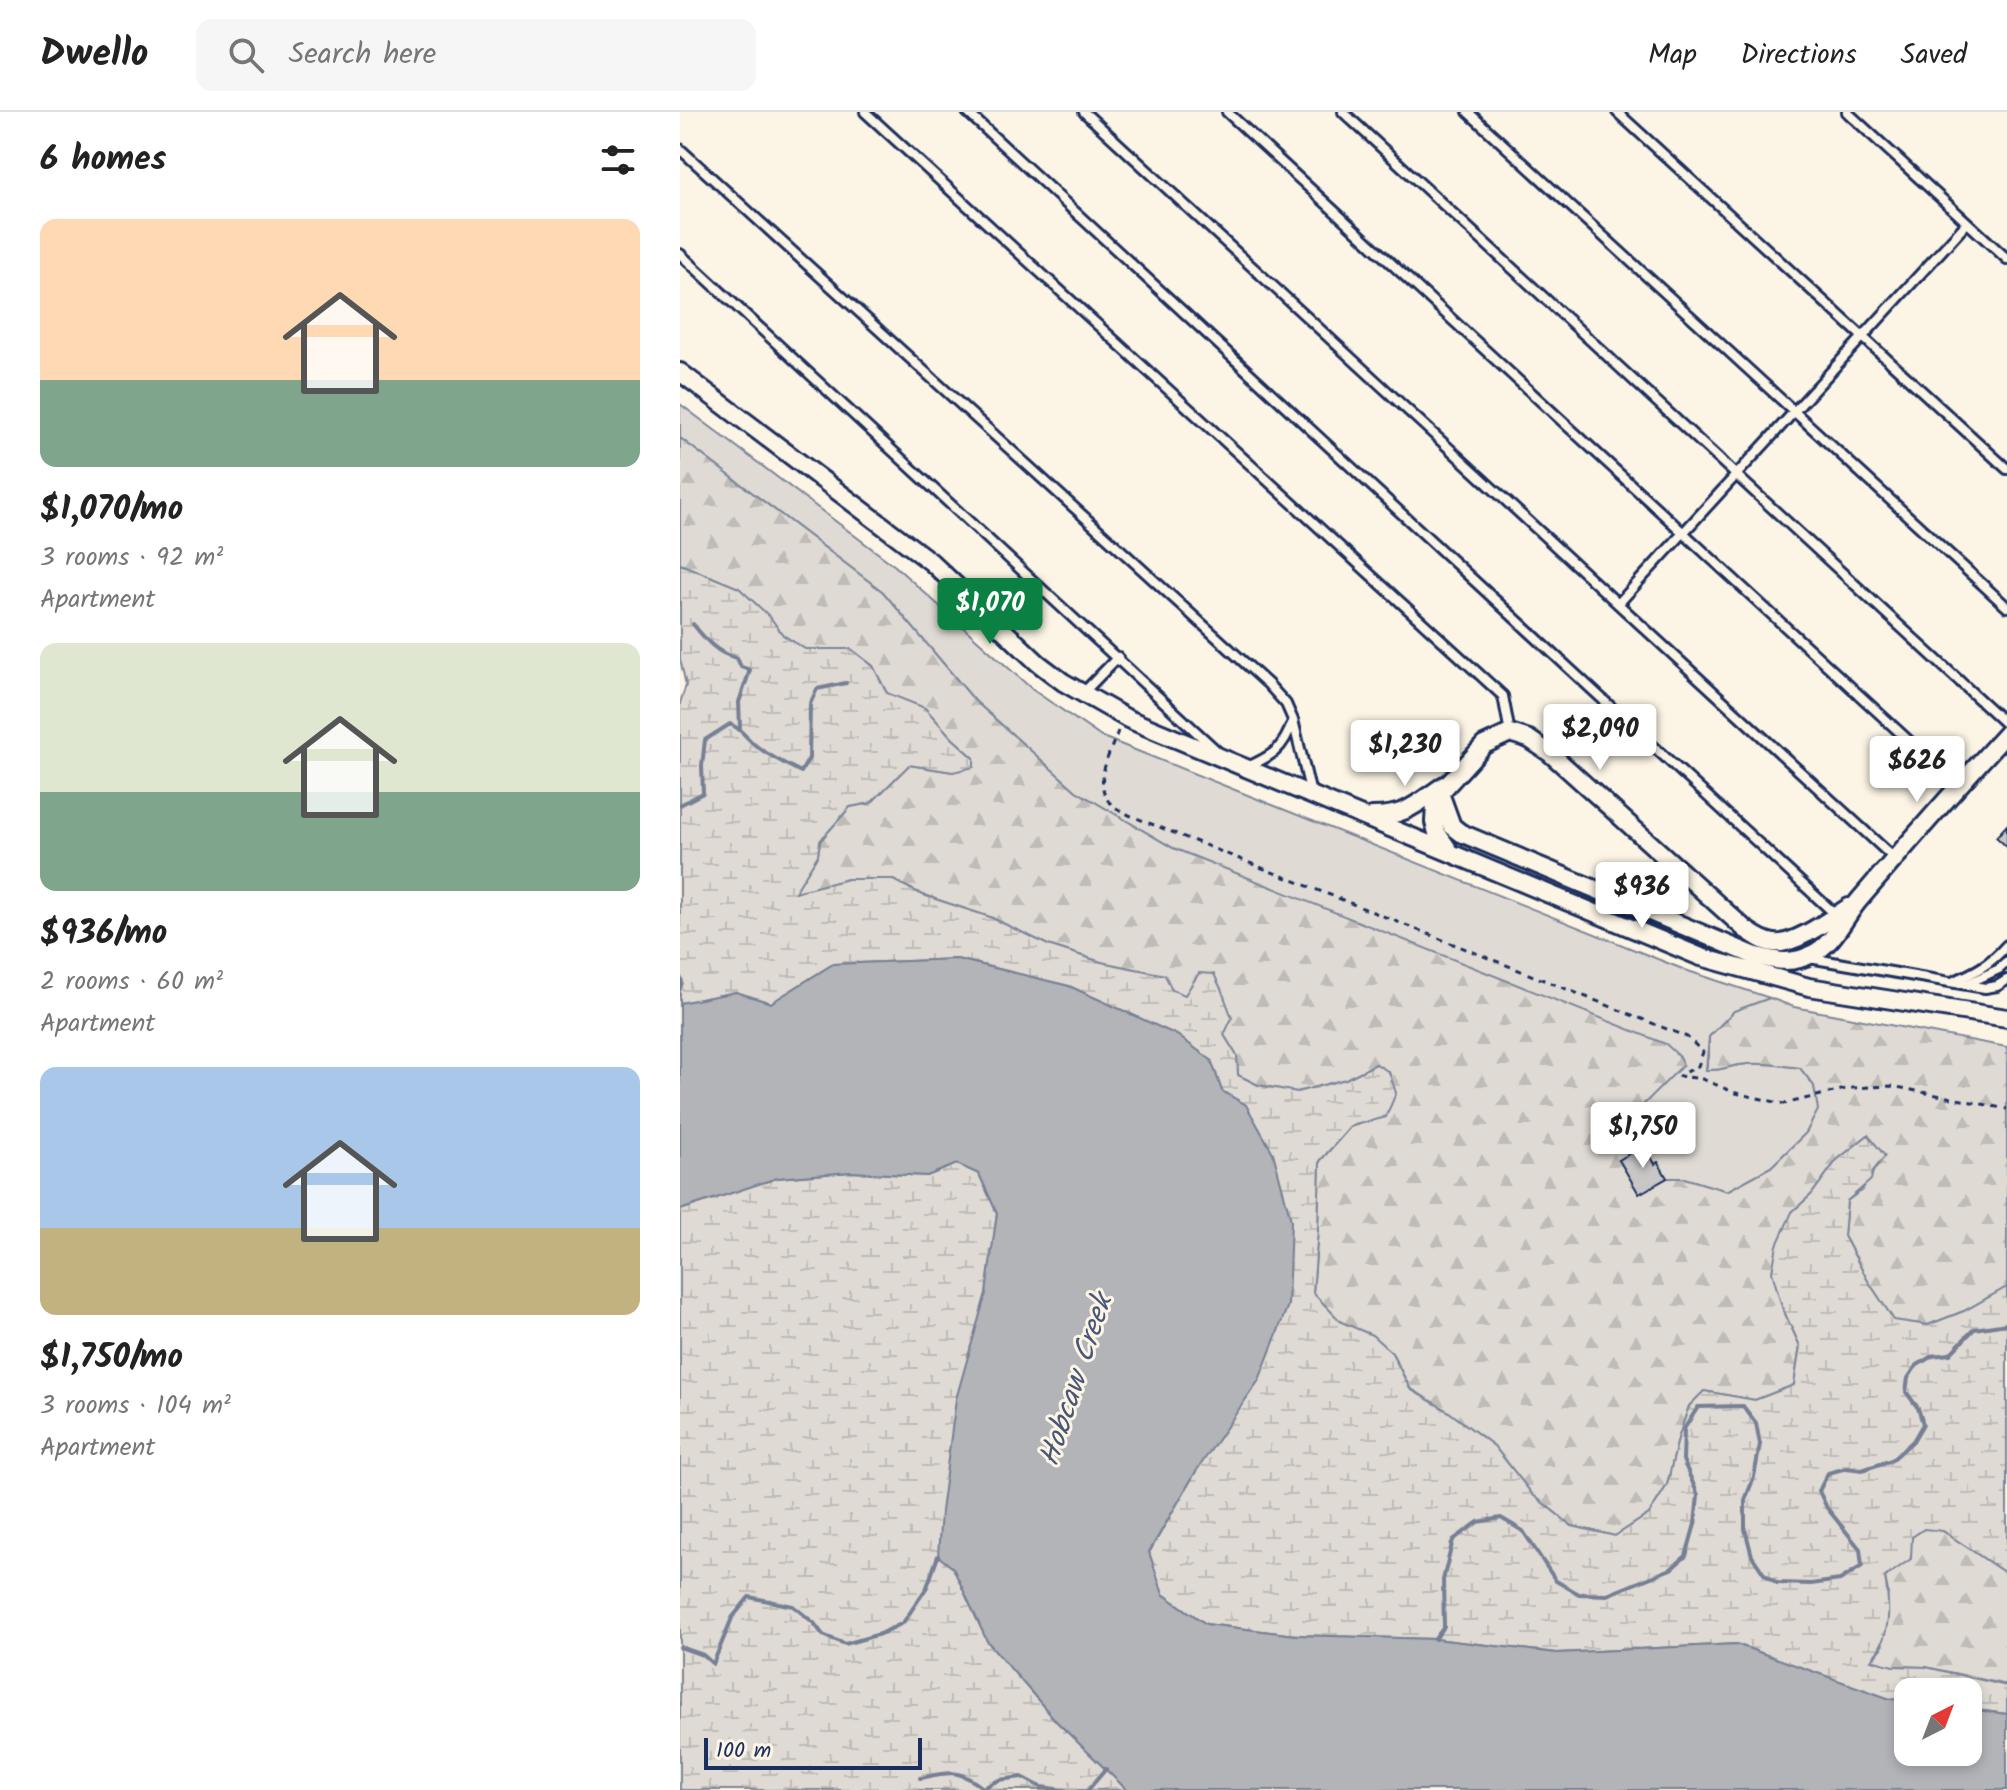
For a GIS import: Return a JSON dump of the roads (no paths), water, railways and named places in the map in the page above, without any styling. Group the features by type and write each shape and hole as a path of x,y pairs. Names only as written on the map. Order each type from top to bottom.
{"street":[{"path":"680,372 919,552 1038,663 1063,682 1123,717 1701,957 1809,987 2007,1018"},
{"path":"1451,853 1437,833 1434,822 1435,805 1440,793 1484,745 1510,733 1529,739 1551,754 1745,929 1760,939 1777,944 1805,935 1857,902"},
{"path":"1440,793 1452,826 1461,833 1753,955 1776,961 1794,961 1815,953 1832,938 1857,902 2007,733"},
{"path":"1362,816 1399,814 1454,777"}],"lane":[{"path":"865,112 1503,696 1510,733"},
{"path":"967,112 1837,915"},
{"path":"1084,112 1895,859"},
{"path":"1227,112 1959,787"},
{"path":"1343,112 2007,725"},
{"path":"1468,112 2007,607"},
{"path":"1617,112 2007,469"},
{"path":"1847,112 2007,259"},
{"path":"680,149 1268,684 1286,704 1293,720 1311,795"},
{"path":"1618,604 1967,223"},
{"path":"680,254 1227,761"},
{"path":"1083,693 1118,657"},
{"path":"1245,768 1271,755 1287,739 1293,720"},
{"path":"1951,982 1978,971 2007,945"},
{"path":"1804,957 1985,988 2007,980"},
{"path":"1967,985 2007,962"}],"water":[{"name":"Hobcaw Creek","path":"957,959 1069,986 1177,1035 1211,1060 1222,1091 1246,1105 1273,1153 1291,1220 1288,1305 1259,1380 1195,1473 1149,1552 1163,1594 1206,1624 1295,1635 1435,1639 1557,1653 1736,1644 1894,1699 1894,1766 1982,1766 1982,1711 2007,1714 2007,1790 1127,1790 1057,1722 987,1641 953,1568 938,1556 956,1399 986,1293 997,1213 979,1174 957,1164 927,1176 851,1172 777,1178 680,1210 680,1003 736,992 771,1003 833,964"}],"waterway":[{"path":"693,624 712,645 737,658 741,667 750,670 739,702 740,728"},
{"path":"680,805 703,793 705,740 730,724 766,753 801,772 809,758 810,704 817,689 846,683"},
{"path":"680,977 680,989"},
{"path":"1435,1639 1444,1627 1443,1580 1453,1540 1478,1522 1501,1518 1523,1531 1556,1581 1579,1594 1607,1595 1671,1569 1686,1556 1695,1524 1698,1495 1683,1460 1684,1429 1698,1407 1743,1406 1756,1423 1760,1444 1754,1477 1745,1500 1745,1529 1752,1556 1764,1574 1777,1583 1811,1584 1840,1580 1862,1566 1860,1549 1827,1508 1819,1491 1828,1473 1847,1468 1862,1470 1892,1460 1913,1441 1923,1424 1918,1408 1906,1392 1908,1378 1916,1366 1932,1356 1950,1354 1974,1329 2007,1324"},
{"path":"680,1647 703,1655 713,1664 732,1618 749,1597 793,1606 823,1635 845,1644 880,1634 903,1623 927,1587 938,1556"},
{"path":"1088,1790 1106,1769"},
{"path":"920,1778 960,1774 983,1788 999,1780 1022,1777 1041,1787 1065,1790"}]}
